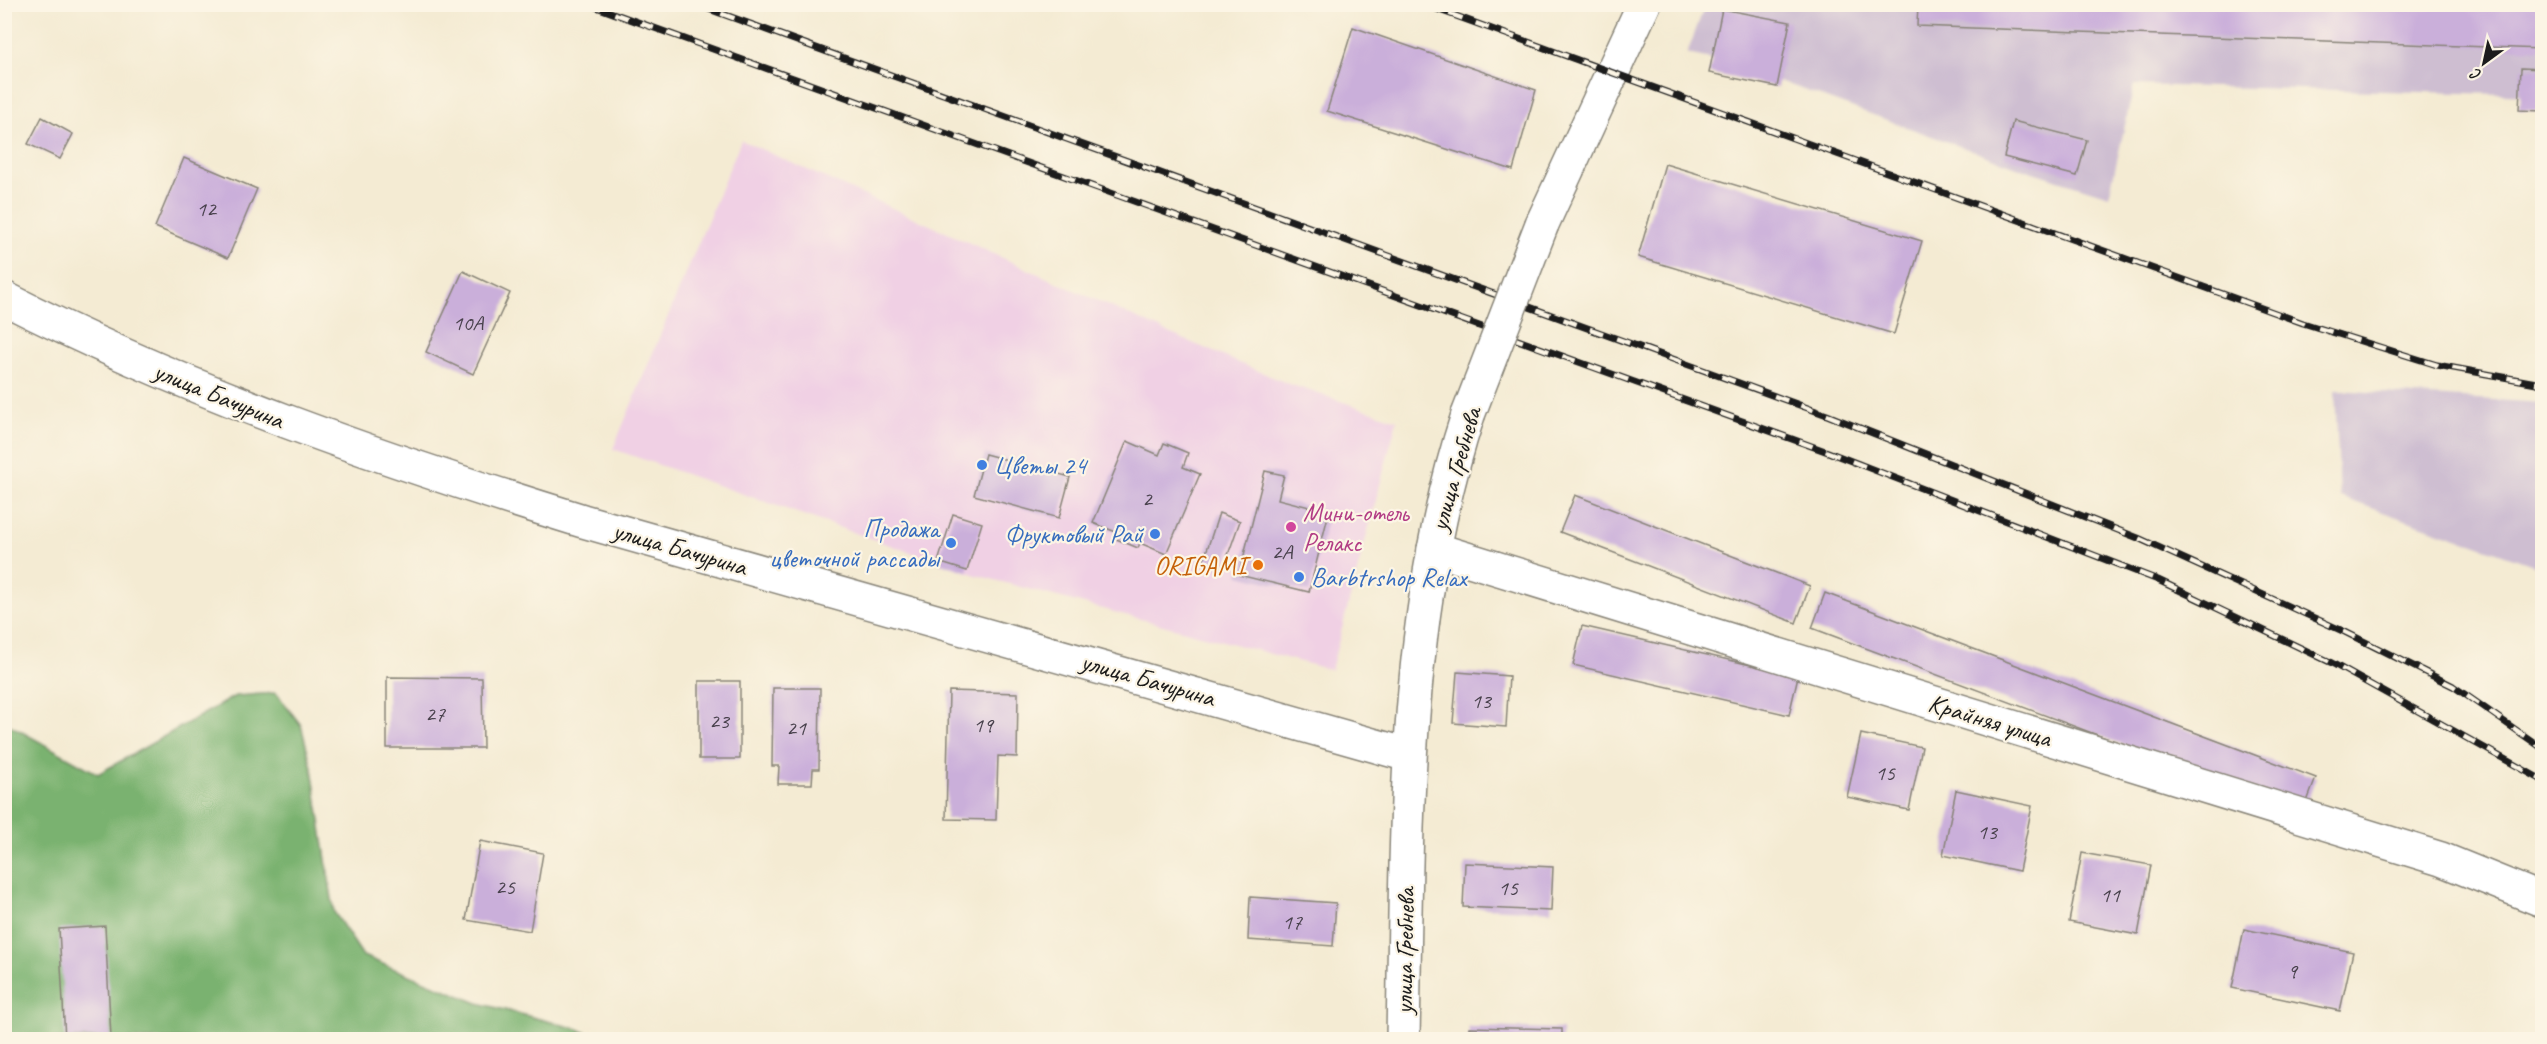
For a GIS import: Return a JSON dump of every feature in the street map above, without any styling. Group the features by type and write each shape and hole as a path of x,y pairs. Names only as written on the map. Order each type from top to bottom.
{"street":[{"name":"улица Гребнева","path":"1403,1040 1408,755 1434,549 1455,456 1468,415 1542,224 1644,4"},
{"name":"улица Бачурина","path":"4,298 197,388 449,479 584,521 1408,755"},
{"name":"Крайняя улица","path":"1434,549 2441,859 2542,900"}],"shaded area":[{"path":"1705,5 2542,5 2542,95 2134,85 2109,196 2020,168 1726,62 1687,54"},
{"path":"741,140 1169,333 1289,384 1397,420 1331,670 976,575 613,449"},
{"path":"2335,390 2542,403 2542,568 2340,497"}],"green space":[{"path":"276,693 301,725 312,768 334,912 363,956 478,1003 578,1029 598,1039 5,1039 4,722 98,774 235,696"}],"building":[{"path":"1918,4 2542,4 2542,49 1917,26"},
{"path":"1722,9 1790,22 1777,87 1709,73"},
{"path":"1353,27 1536,90 1513,170 1327,111"},
{"path":"2521,68 2542,69 2542,111 2519,110"},
{"path":"42,117 73,134 60,159 28,144"},
{"path":"2013,121 2087,140 2077,176 2004,157"},
{"path":"184,158 257,189 228,258 155,227"},
{"path":"1665,164 1922,241 1894,334 1638,257"},
{"path":"463,271 510,293 473,374 426,352"},
{"path":"1127,441 1159,455 1164,443 1188,453 1183,467 1200,474 1166,554 1140,543 1138,548 1114,538 1116,532 1093,523"},
{"path":"985,454 1070,477 1059,518 974,495"},
{"path":"1265,471 1284,475 1278,499 1329,512 1309,592 1239,575"},
{"path":"1575,495 1810,586 1796,623 1560,532"},
{"path":"1219,513 1240,521 1223,569 1203,562"},
{"path":"953,514 982,523 967,571 938,562"},
{"path":"1825,593 2316,778 2303,812 1812,628"},
{"path":"1582,626 1798,676 1789,715 1573,665"},
{"path":"1457,672 1509,676 1506,727 1453,723"},
{"path":"387,677 482,678 483,748 387,748"},
{"path":"699,681 740,681 740,759 699,759"},
{"path":"773,688 820,688 819,769 813,769 812,784 778,784 779,766 772,766"},
{"path":"949,691 1018,693 1017,757 998,756 996,820 946,819"},
{"path":"1861,734 1922,747 1909,810 1847,797"},
{"path":"1956,790 2032,806 2019,871 1943,855"},
{"path":"480,841 543,853 530,931 466,920"},
{"path":"2082,853 2151,865 2138,935 2069,922"},
{"path":"1465,863 1553,867 1551,911 1463,907"},
{"path":"1250,897 1336,903 1333,946 1248,940"},
{"path":"105,926 111,1037 65,1039 59,929"},
{"path":"2244,929 2353,952 2340,1011 2232,988"},
{"path":"1469,1027 1562,1029 1562,1040 1468,1040"}],"railway":[{"path":"588,4 1828,452 2158,580 2330,662 2542,780"},
{"path":"695,4 1827,415 2138,538 2345,632 2453,686 2542,748"},
{"path":"1423,4 2303,323 2437,365 2542,384"}],"place":[{"name":"Цветы 24","path":"982,465"},
{"name":"Мини-отель Релакс","path":"1291,527"},
{"name":"Фруктовый Рай","path":"1155,534"},
{"name":"Продажа цветочной рассады","path":"951,543"},
{"name":"ORIGAMI","path":"1258,565"},
{"name":"Barbtrshop Relax","path":"1299,577"}]}
